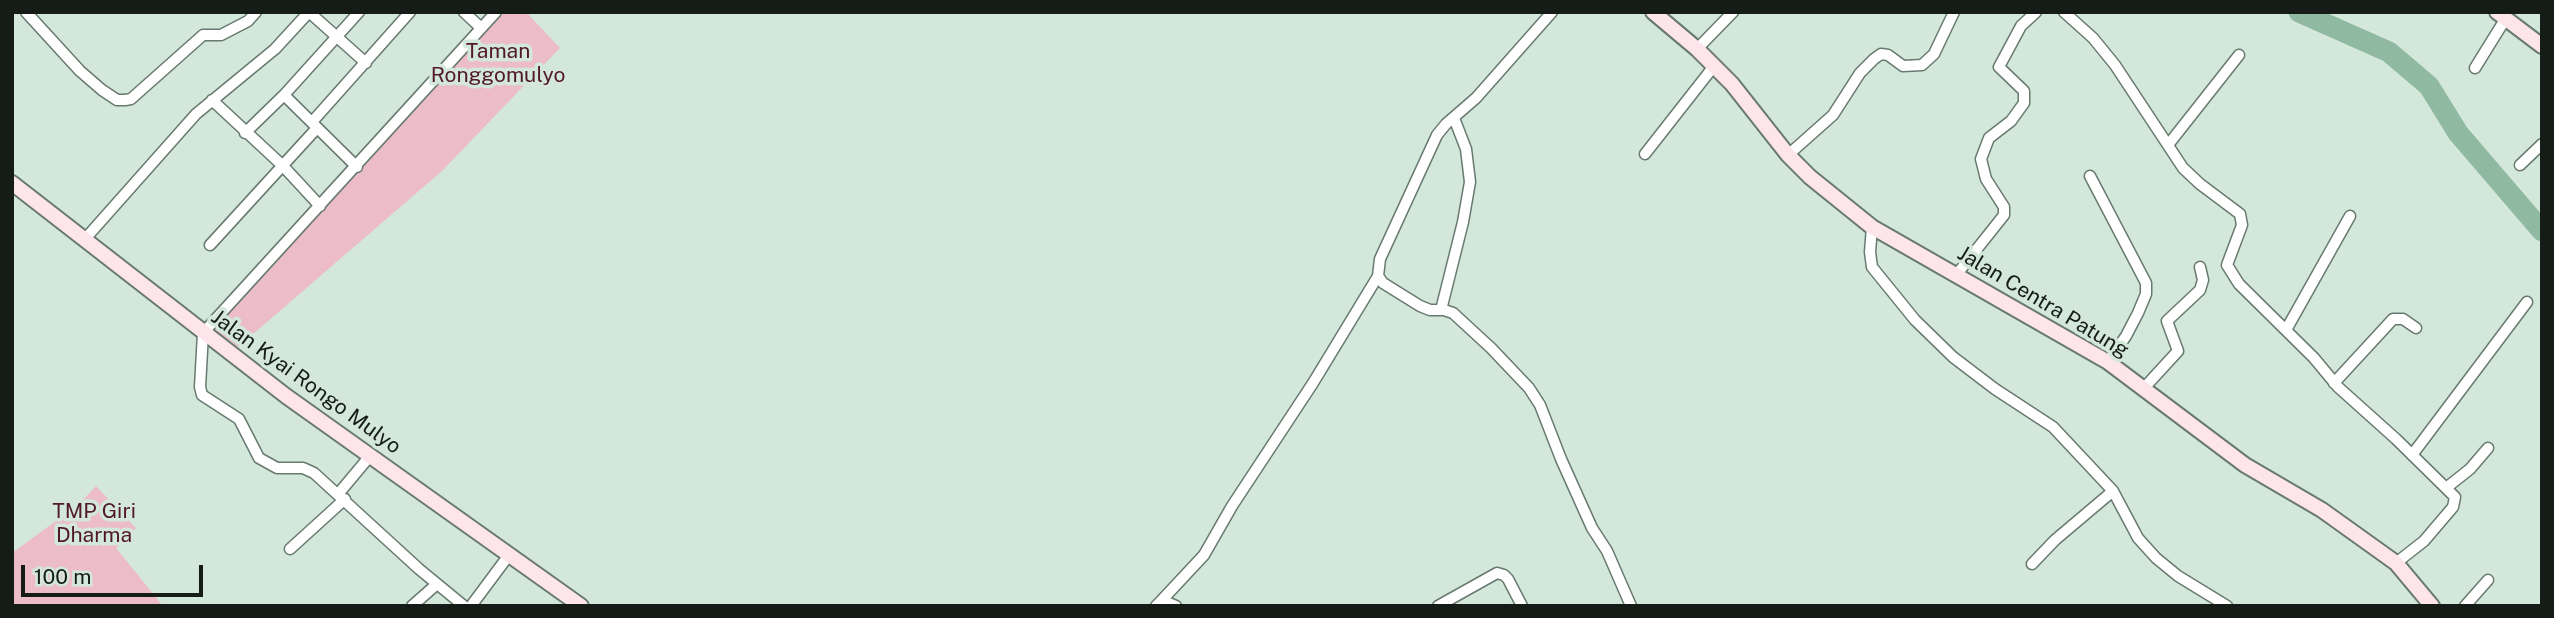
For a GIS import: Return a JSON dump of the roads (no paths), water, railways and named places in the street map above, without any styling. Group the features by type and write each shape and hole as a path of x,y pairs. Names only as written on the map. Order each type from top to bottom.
{"street":[{"path":"26,12 80,71 117,100 131,99 204,35 221,36 256,12"},
{"path":"85,239 196,114 275,49 309,12 366,63"},
{"path":"245,133 284,95 359,12"},
{"path":"210,245 283,166 410,12"},
{"path":"464,12 480,27"},
{"path":"464,606 314,473 303,468 277,468 259,457 239,419 202,396 200,387 203,333 496,12"},
{"path":"1159,603 1204,555 1231,506 1319,373 1378,276 1380,259 1437,135 1476,99 1552,12"},
{"name":"Jalan Centra Patung","path":"1653,12 1698,50 1732,84 1788,155 1810,177 1872,228 2108,362 2245,465 2322,510 2396,563 2432,606"},
{"path":"1698,50 1732,12"},
{"path":"1788,155 1833,115 1860,72 1881,54 1888,55 1903,66 1922,65 1934,54 1954,12"},
{"path":"1957,274 2004,215 2004,207 1986,179 1981,159 1990,138 2011,121 2024,103 2024,90 1999,67 2021,26 2036,12"},
{"path":"2064,12 2093,38 2115,65 2183,168 2240,214 2242,225 2227,265 2239,285 2286,330 2334,383 2455,497 2453,507 2424,541 2396,563"},
{"path":"2475,68 2502,15 2542,46"},
{"path":"2168,145 2239,55"},
{"path":"1645,154 1714,66"},
{"path":"284,95 357,167"},
{"path":"212,100 283,166 320,206"},
{"path":"1441,310 1463,222 1469,182 1466,149 1454,118"},
{"path":"2520,165 2542,144"},
{"path":"2090,176 2146,284 2146,294 2126,336 2108,362"},
{"name":"Jalan Kyai Rongo Mulyo","path":"12,183 203,333 571,603"},
{"path":"2286,330 2350,216"},
{"path":"1872,228 1872,267 1915,320 1953,357 2053,428 2113,491 2138,538 2156,558 2178,576 2227,606"},
{"path":"2144,388 2179,350 2173,341 2167,321 2200,290 2203,280 2200,267"},
{"path":"1378,276 1382,283 1420,306 1453,313 1529,388 1539,405 1592,528 1607,551 1631,606"},
{"path":"2412,455 2526,302"},
{"path":"2334,383 2393,319 2405,320 2416,328"},
{"path":"2446,488 2467,472 2488,448"},
{"path":"290,549 342,496 370,456"},
{"path":"2032,564 2055,540 2113,491"},
{"path":"471,606 509,555"},
{"path":"1438,606 1492,574 1499,573 1508,579 1522,606"},
{"path":"2465,606 2488,580"},
{"path":"412,606 437,584"},
{"path":"1159,603 1176,606"}],"waterway":[{"path":"2299,12 2389,52 2429,86 2458,133 2542,231"}],"park label":[{"name":"Taman Ronggomulyo","path":"498,64"},
{"name":"TMP Giri Dharma","path":"94,524"}]}
